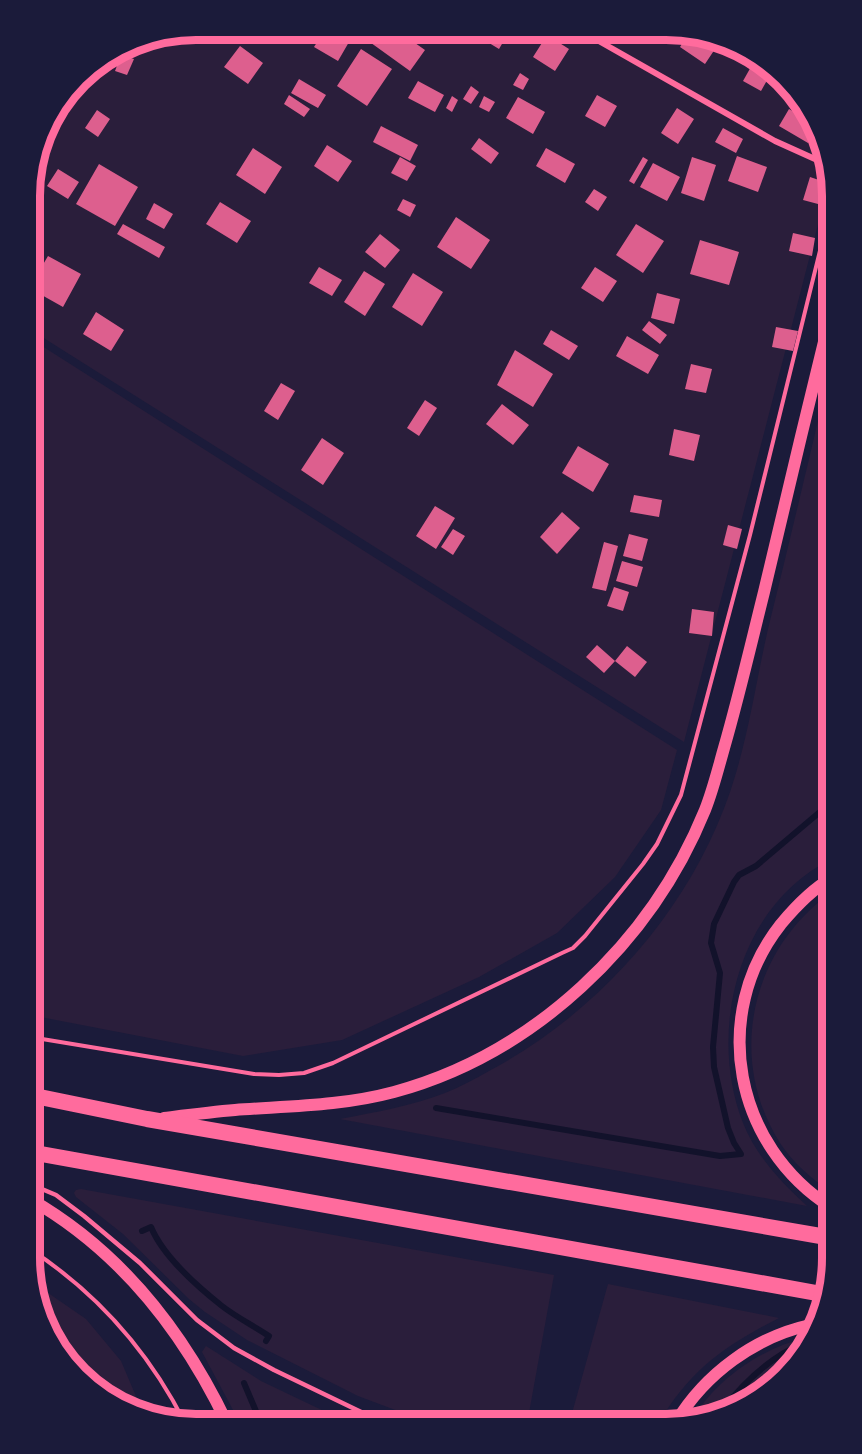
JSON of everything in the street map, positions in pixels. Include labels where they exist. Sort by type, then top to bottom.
[{"type":"highway","points":[[41,1097],[147,1119],[821,1236]]},
{"type":"highway","points":[[41,1154],[817,1293]]},
{"type":"main road","points":[[147,1119],[345,1103],[395,1092],[431,1080],[469,1065],[532,1028],[580,989],[625,941],[678,865],[709,800],[736,705],[822,351]]},
{"type":"main road","points":[[821,885],[797,906],[765,946],[752,974],[744,1003],[739,1044],[746,1093],[758,1124],[768,1142],[800,1183],[821,1199]]},
{"type":"main road","points":[[41,1206],[63,1220],[106,1255],[141,1289],[186,1347],[222,1414]]},
{"type":"main road","points":[[683,1412],[692,1398],[731,1362],[771,1338],[805,1327]]},
{"type":"street","points":[[597,40],[775,141],[816,160]]},
{"type":"lane","points":[[41,1189],[56,1195],[84,1216],[140,1263],[197,1320],[234,1348],[365,1414]]},
{"type":"path","points":[[41,1039],[254,1074],[304,1073],[369,1047],[573,948],[585,936],[613,905],[657,844],[681,795],[750,535],[822,243]]},
{"type":"path","points":[[41,1258],[99,1304],[134,1341],[161,1380],[179,1412]]},
{"type":"shaded area","points":[[665,40],[706,46],[725,52],[743,61],[776,86],[801,119],[810,137],[818,166],[822,209],[684,742],[41,336],[41,197],[44,166],[52,137],[61,119],[79,94],[94,79],[119,61],[137,52],[186,41]]},
{"type":"shaded area","points":[[41,345],[677,750],[661,810],[615,877],[557,933],[479,977],[342,1040],[243,1056],[41,1017]]},
{"type":"shaded area","points":[[822,404],[821,866],[800,879],[773,906],[753,938],[739,973],[731,1011],[728,1049],[733,1087],[748,1135],[770,1168],[807,1206],[340,1119],[432,1098],[462,1086],[531,1046],[571,1016],[608,983],[642,946],[672,906],[698,864],[720,819],[736,773]]},
{"type":"shaded area","points":[[821,901],[821,1185],[803,1170],[780,1143],[763,1110],[754,1076],[751,1041],[755,1007],[766,974],[782,943],[804,916]]},
{"type":"shaded area","points":[[81,1189],[554,1275],[529,1414],[404,1414],[358,1396],[247,1340],[205,1312],[123,1234],[76,1197],[74,1193]]},
{"type":"shaded area","points":[[608,1284],[779,1318],[741,1339],[710,1361],[683,1389],[664,1414],[572,1414]]},
{"type":"shaded area","points":[[45,1291],[86,1319],[121,1361],[139,1403],[119,1393],[86,1368],[61,1335],[52,1317]]},
{"type":"shaded area","points":[[797,1341],[776,1368],[760,1381],[725,1402],[699,1409],[714,1391],[741,1368],[772,1349]]},
{"type":"shaded area","points":[[206,1346],[261,1381],[330,1414],[235,1414],[202,1352]]},
{"type":"building","points":[[485,40],[504,40],[499,49]]},
{"type":"building","points":[[544,40],[555,40],[569,49],[555,71],[533,57]]},
{"type":"building","points":[[318,41],[349,42],[338,61],[314,47]]},
{"type":"building","points":[[368,41],[412,41],[425,50],[410,71]]},
{"type":"building","points":[[683,42],[715,49],[705,64],[680,47]]},
{"type":"building","points":[[240,46],[263,63],[248,84],[224,67]]},
{"type":"building","points":[[361,49],[392,69],[367,106],[337,86]]},
{"type":"building","points":[[127,57],[134,59],[127,75],[115,71],[119,61]]},
{"type":"building","points":[[751,67],[768,79],[761,91],[743,81]]},
{"type":"building","points":[[520,73],[529,79],[523,90],[513,85]]},
{"type":"building","points":[[299,79],[326,95],[318,108],[291,93]]},
{"type":"building","points":[[418,81],[444,95],[435,112],[408,98]]},
{"type":"building","points":[[471,86],[479,92],[471,104],[463,99]]},
{"type":"building","points":[[289,95],[310,109],[304,117],[284,104]]},
{"type":"building","points":[[597,95],[617,106],[605,127],[585,116]]},
{"type":"building","points":[[452,96],[458,100],[452,112],[446,108]]},
{"type":"building","points":[[484,96],[495,102],[489,112],[479,107]]},
{"type":"building","points":[[518,97],[545,112],[533,134],[506,118]]},
{"type":"building","points":[[677,108],[694,119],[678,144],[661,133]]},
{"type":"building","points":[[789,109],[797,114],[811,139],[808,143],[779,126]]},
{"type":"building","points":[[97,110],[110,119],[98,137],[85,128]]},
{"type":"building","points":[[381,126],[418,145],[410,161],[373,142]]},
{"type":"building","points":[[723,128],[743,139],[736,153],[715,142]]},
{"type":"building","points":[[479,138],[499,153],[491,164],[471,149]]},
{"type":"building","points":[[327,145],[352,161],[338,182],[314,166]]},
{"type":"building","points":[[253,148],[282,167],[265,194],[236,175]]},
{"type":"building","points":[[546,148],[575,164],[565,183],[536,166]]},
{"type":"building","points":[[737,156],[767,167],[758,192],[728,181]]},
{"type":"building","points":[[400,157],[416,166],[407,181],[391,173]]},
{"type":"building","points":[[643,157],[648,160],[634,184],[629,181]]},
{"type":"building","points":[[692,157],[716,165],[704,201],[681,193]]},
{"type":"building","points":[[653,163],[680,177],[667,201],[640,187]]},
{"type":"building","points":[[99,164],[138,187],[115,226],[76,204]]},
{"type":"building","points":[[58,169],[79,182],[68,199],[47,186]]},
{"type":"building","points":[[810,177],[820,180],[822,193],[818,204],[803,200]]},
{"type":"building","points":[[594,189],[607,197],[598,211],[585,202]]},
{"type":"building","points":[[403,199],[416,205],[410,217],[397,210]]},
{"type":"building","points":[[220,202],[251,221],[237,243],[206,224]]},
{"type":"building","points":[[154,203],[173,214],[164,229],[146,219]]},
{"type":"building","points":[[456,217],[490,240],[471,269],[437,247]]},
{"type":"building","points":[[123,224],[165,247],[159,258],[117,234]]},
{"type":"building","points":[[636,224],[664,241],[643,273],[616,255]]},
{"type":"building","points":[[793,233],[815,238],[812,256],[789,251]]},
{"type":"building","points":[[380,234],[400,250],[385,268],[365,252]]},
{"type":"building","points":[[700,240],[739,252],[729,285],[690,274]]},
{"type":"building","points":[[48,256],[81,274],[63,307],[41,295],[41,268]]},
{"type":"building","points":[[319,267],[342,280],[332,296],[309,283]]},
{"type":"building","points":[[595,267],[617,281],[603,302],[581,288]]},
{"type":"building","points":[[364,271],[385,284],[365,316],[344,302]]},
{"type":"building","points":[[413,273],[443,292],[422,326],[392,307]]},
{"type":"building","points":[[657,293],[680,299],[674,324],[651,318]]},
{"type":"building","points":[[96,312],[124,330],[111,351],[83,334]]},
{"type":"building","points":[[649,321],[667,335],[660,344],[642,330]]},
{"type":"building","points":[[776,327],[798,331],[793,351],[772,347]]},
{"type":"building","points":[[551,330],[578,346],[569,360],[543,344]]},
{"type":"building","points":[[627,336],[659,355],[648,374],[616,356]]},
{"type":"building","points":[[515,350],[553,374],[533,407],[497,385]]},
{"type":"building","points":[[691,364],[712,369],[706,393],[685,389]]},
{"type":"building","points":[[281,383],[295,391],[278,420],[264,411]]},
{"type":"building","points":[[425,400],[437,408],[419,436],[407,428]]},
{"type":"building","points":[[502,404],[529,425],[513,445],[486,424]]},
{"type":"building","points":[[674,429],[700,435],[694,461],[669,455]]},
{"type":"building","points":[[322,438],[344,453],[323,485],[301,470]]},
{"type":"building","points":[[578,446],[609,464],[593,492],[562,473]]},
{"type":"building","points":[[634,495],[662,500],[659,517],[630,512]]},
{"type":"building","points":[[435,506],[455,518],[436,549],[416,536]]},
{"type":"building","points":[[562,512],[580,528],[557,554],[540,537]]},
{"type":"building","points":[[728,525],[742,529],[737,549],[723,545]]},
{"type":"building","points":[[453,529],[465,536],[453,555],[441,547]]},
{"type":"building","points":[[629,534],[648,539],[642,561],[623,556]]},
{"type":"building","points":[[604,542],[618,546],[606,591],[592,588]]},
{"type":"building","points":[[622,561],[643,567],[637,587],[616,581]]},
{"type":"building","points":[[614,587],[629,592],[623,611],[607,606]]},
{"type":"building","points":[[692,609],[714,612],[712,636],[689,633]]},
{"type":"building","points":[[597,645],[615,661],[604,673],[586,657]]},
{"type":"building","points":[[627,646],[647,662],[635,677],[615,661]]},
{"type":"waterway","points":[[436,1108],[720,1156],[741,1154],[728,1128],[714,1067],[713,1047],[720,973],[711,943],[714,924],[739,875],[756,866],[821,811]]},
{"type":"waterway","points":[[142,1231],[151,1227],[172,1260],[202,1290],[233,1314],[269,1336],[266,1341]]},
{"type":"waterway","points":[[732,1399],[757,1372],[791,1349]]},
{"type":"waterway","points":[[244,1383],[257,1414]]}]
